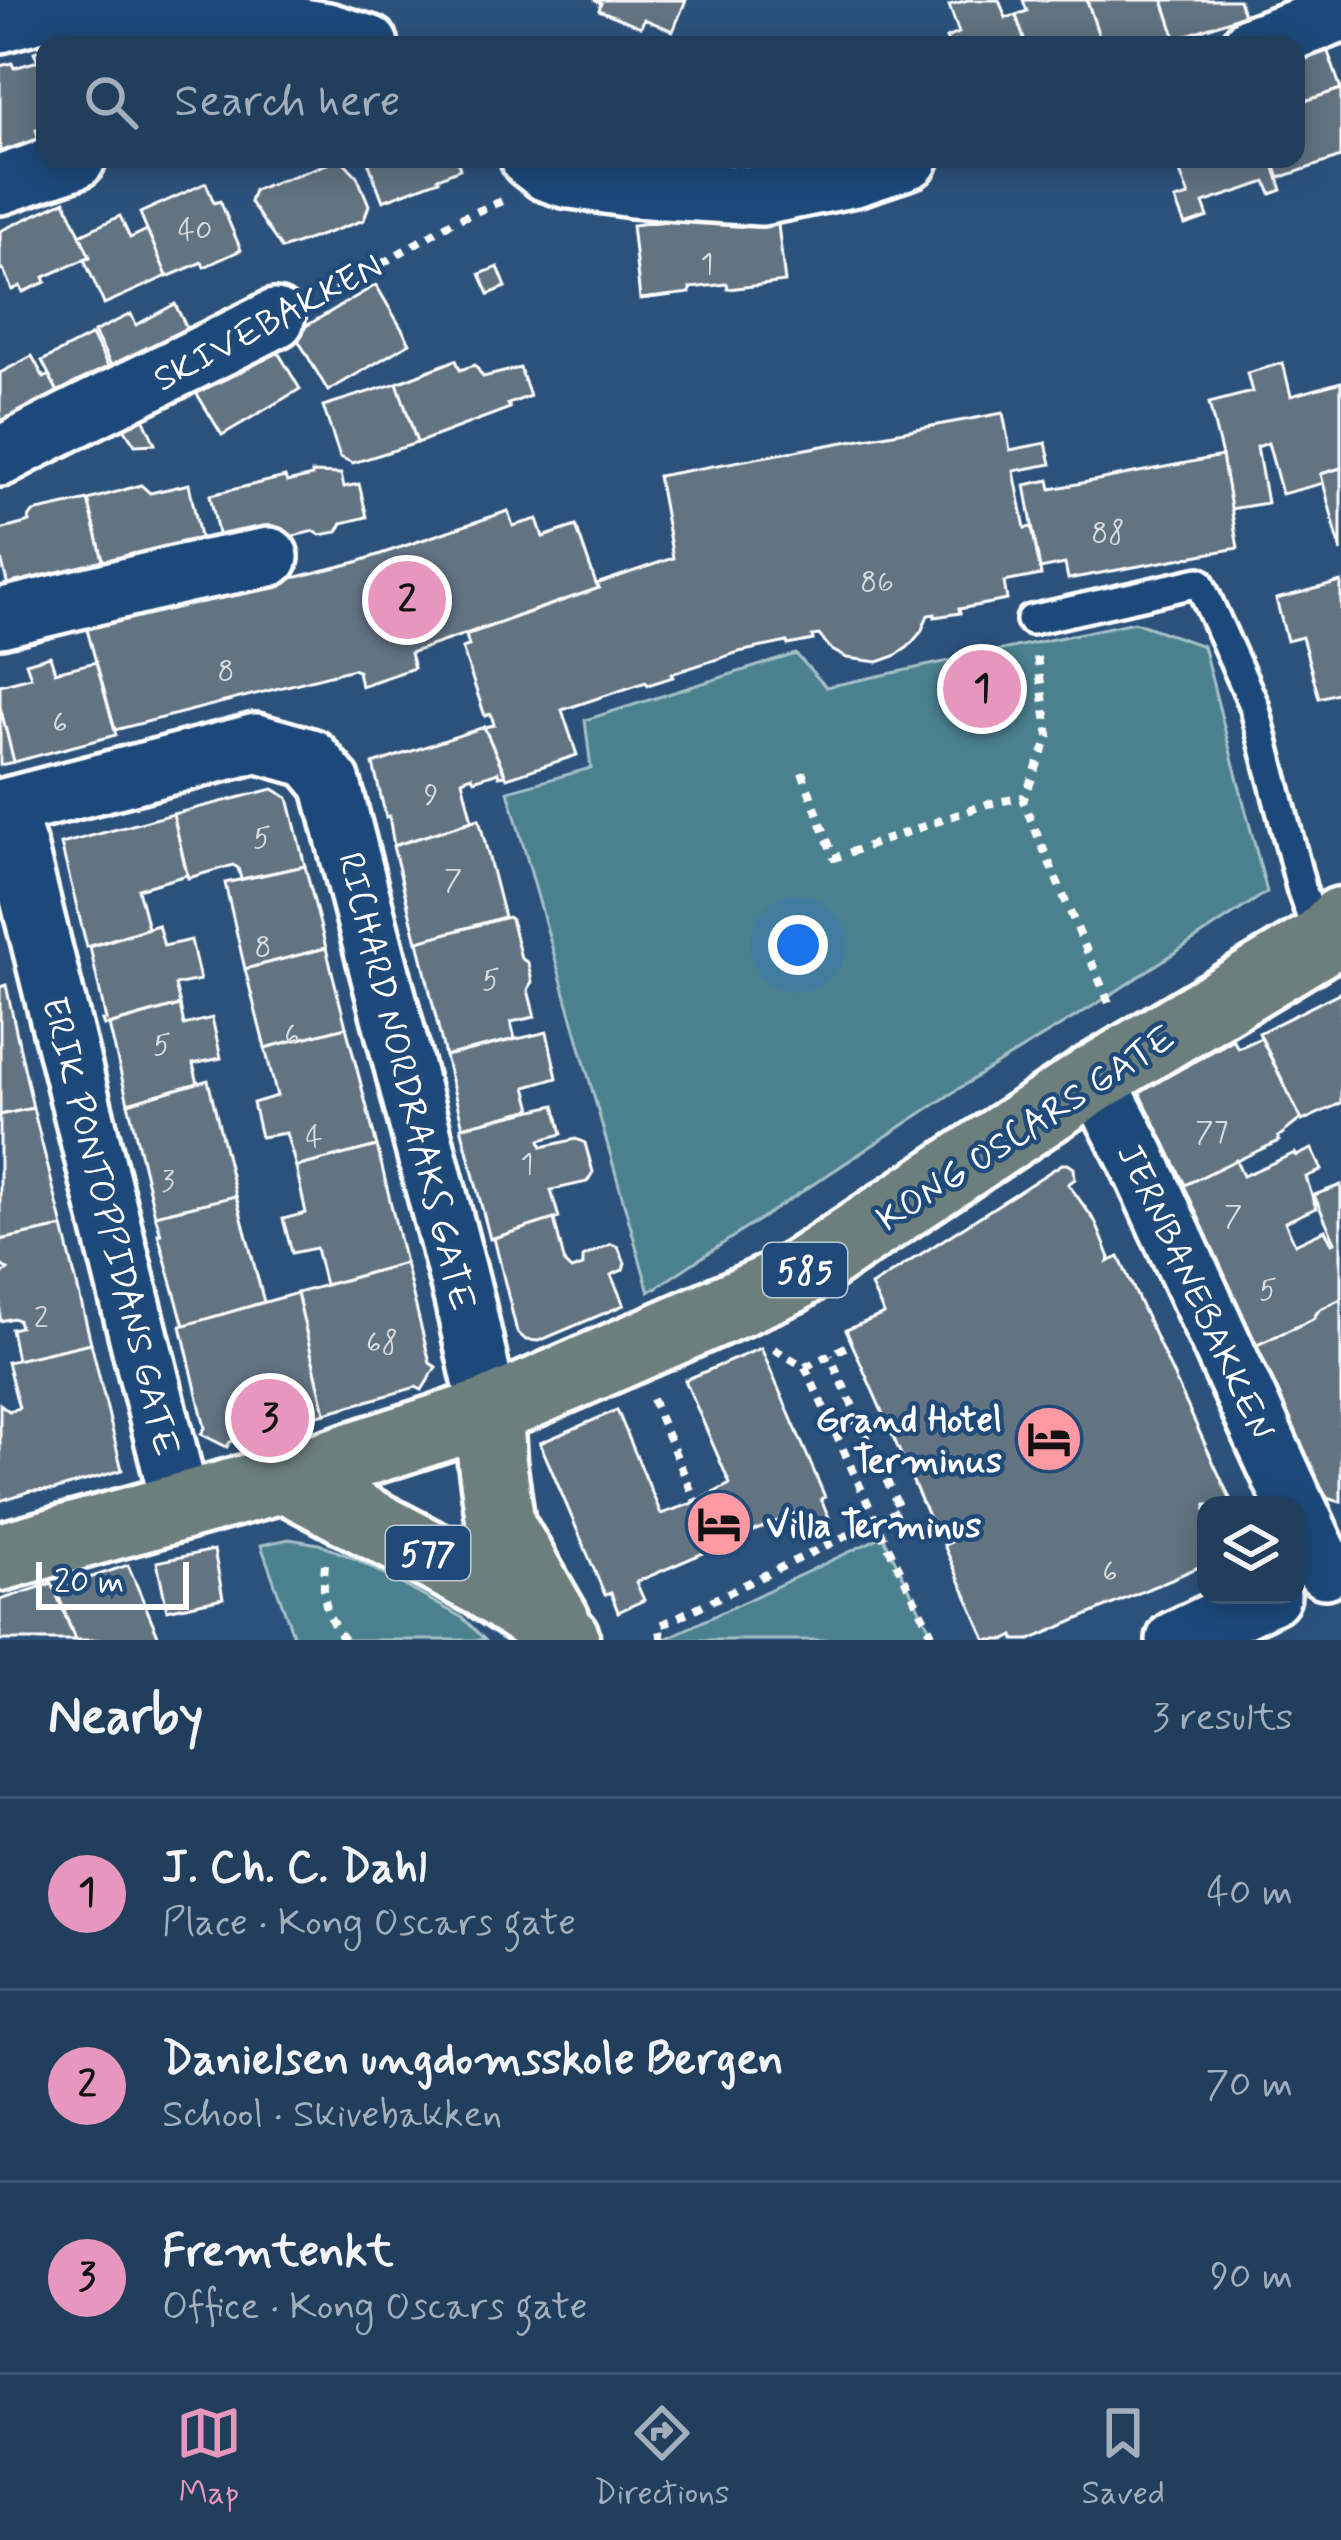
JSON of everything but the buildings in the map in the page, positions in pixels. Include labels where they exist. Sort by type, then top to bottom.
[{"type":"main road","name":"KONG OSCARS GATE","points":[[0,1557],[285,1478],[489,1412],[790,1280],[1095,1078],[1334,933]]},
{"type":"main road","name":"577","points":[[489,1412],[501,1526],[566,1639]]},
{"type":"main road","name":"577","points":[[285,1478],[485,1584],[566,1639]]},
{"type":"street","points":[[0,23],[58,7],[97,5],[278,24],[340,36]]},
{"type":"street","points":[[1277,36],[1341,13]]},
{"type":"street","points":[[0,185],[50,168]]},
{"type":"street","points":[[522,178],[547,172],[633,188],[761,196],[882,168]]},
{"type":"street","name":"SKIVEBAKKEN","points":[[0,457],[275,320]]},
{"type":"street","points":[[0,619],[269,557]]},
{"type":"street","name":"RICHARD NORDRAAKS GATE","points":[[2,808],[256,742],[310,758],[331,783],[489,1412]]},
{"type":"street","name":"ERIK PONTOPPIDANS GATE","points":[[2,808],[18,850],[181,1506]]},
{"type":"street","name":"JERNBANEBAKKEN","points":[[1095,1078],[1136,1156],[1291,1496]]},
{"type":"street","name":"JERNBANEBAKKEN","points":[[1305,1529],[1321,1571]]},
{"type":"street","points":[[1176,1640],[1251,1604]]},
{"type":"lane","name":"KONG OSCARS GATE","points":[[1031,620],[1199,582],[1255,705],[1302,891],[1334,933]]},
{"type":"path","name":"SKIVEBAKKEN","points":[[275,320],[300,313],[522,178]]},
{"type":"path","points":[[1031,620],[1049,736],[1024,801],[1111,1007]]},
{"type":"path","points":[[802,772],[834,858],[987,804],[1026,796]]},
{"type":"path","points":[[805,1367],[852,1344]]},
{"type":"path","points":[[768,1346],[805,1367],[932,1634],[944,1640]]},
{"type":"path","points":[[662,1640],[658,1626],[900,1510],[830,1356]]},
{"type":"path","points":[[652,1397],[696,1502]]},
{"type":"path","points":[[833,1428],[859,1418]]},
{"type":"path","points":[[334,1550],[325,1562],[322,1593],[330,1622],[344,1640]]},
{"type":"path","points":[[919,1640],[932,1634]]},
{"type":"green space","points":[[1134,622],[1203,646],[1267,892],[649,1292],[508,791],[591,768],[585,720],[796,654],[826,687]]},
{"type":"green space","points":[[883,1536],[932,1634],[944,1640],[663,1640]]},
{"type":"green space","points":[[289,1539],[319,1544],[356,1559],[463,1618],[485,1640],[295,1640],[261,1545]]},
{"type":"place","name":"Danielsen ungdomsskole Bergen","points":[[407,600]]},
{"type":"place","name":"J. Ch. C. Dahl","points":[[982,689]]},
{"type":"place","name":"Fremtenkt","points":[[270,1418]]},
{"type":"place","name":"Grand Hotel Terminus","points":[[1049,1439]]},
{"type":"place","name":"Villa Terminus","points":[[719,1524]]}]
